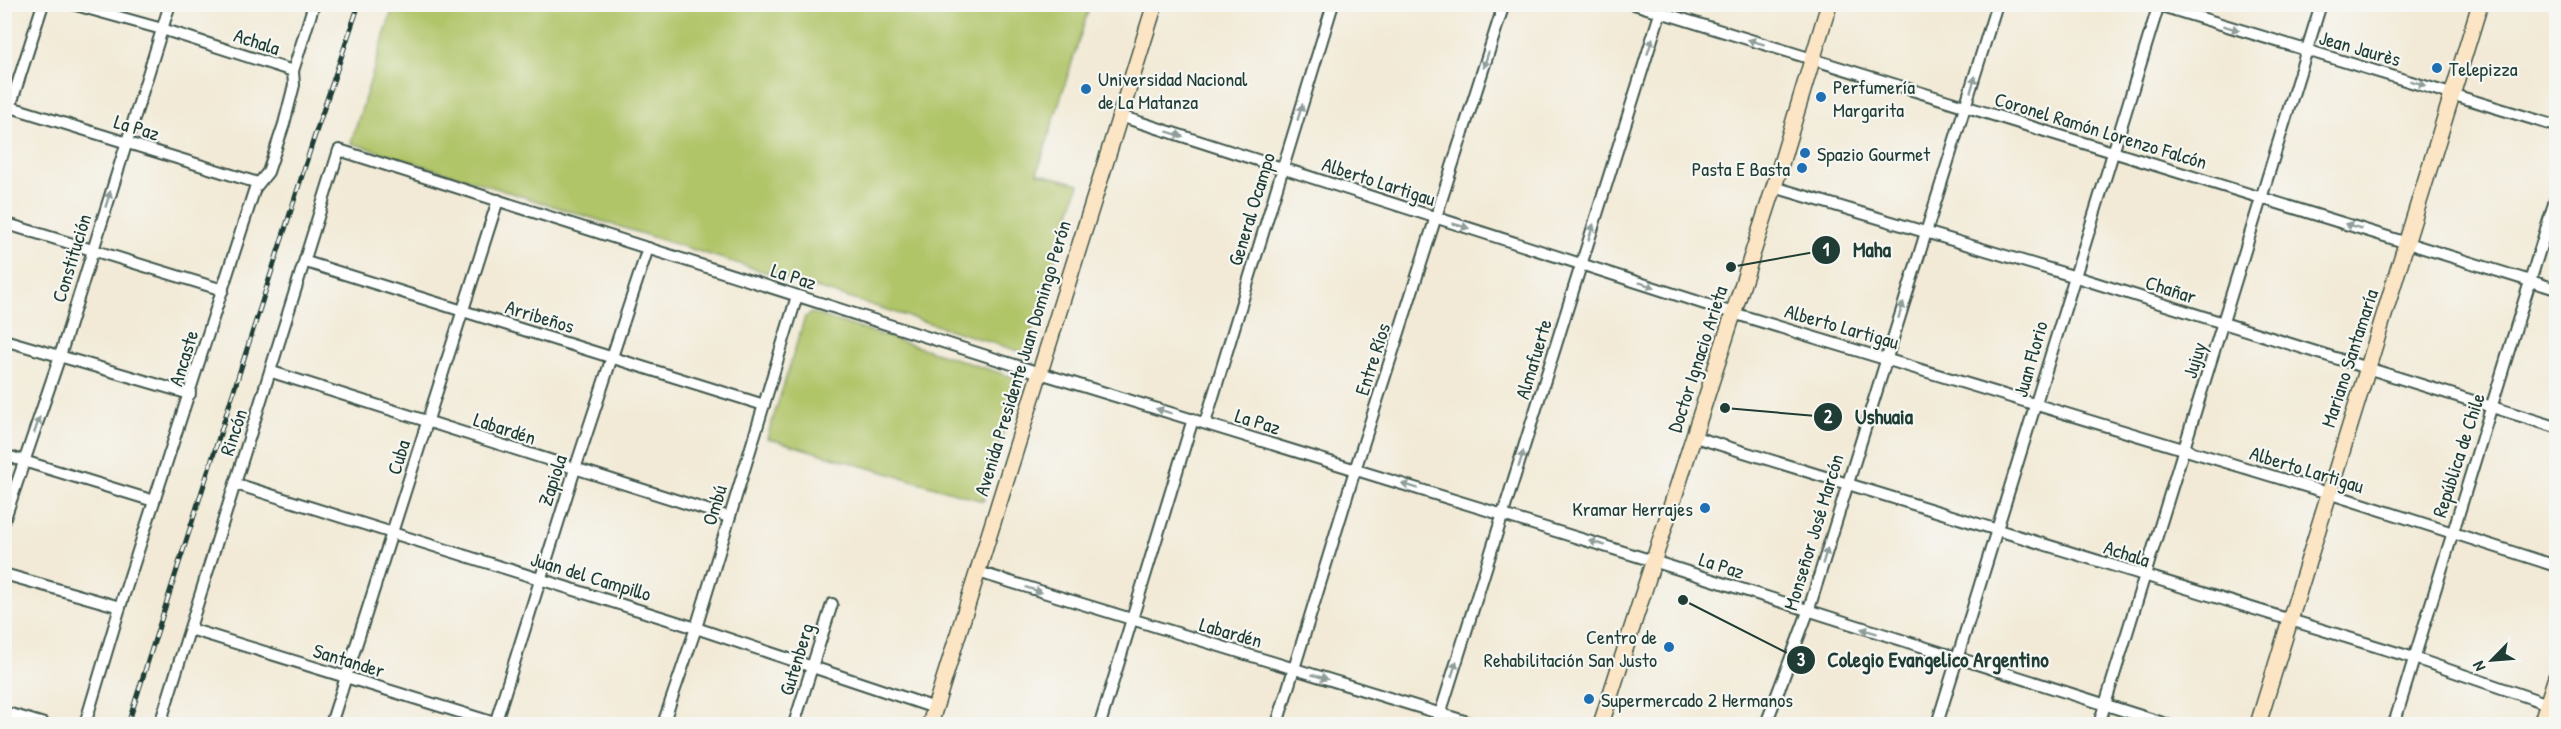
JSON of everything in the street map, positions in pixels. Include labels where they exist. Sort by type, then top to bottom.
[{"type":"street","points":[[7,106],[43,4]]},
{"type":"street","name":"Achala","points":[[72,4],[162,29],[293,71]]},
{"type":"street","name":"Constitución","points":[[4,521],[60,356],[170,4]]},
{"type":"street","name":"Ancaste","points":[[85,724],[120,607],[258,183],[268,172],[284,124],[294,85],[293,71],[314,4]]},
{"type":"street","name":"Avenida Presidente Juan Domingo Perón","points":[[931,724],[1155,4]]},
{"type":"street","name":"General Ocampo","points":[[1204,423],[1333,4]]},
{"type":"street","name":"Entre Ríos","points":[[1277,724],[1355,470],[1504,4]]},
{"type":"street","name":"Coronel Ramón Lorenzo Falcón","points":[[1634,4],[1662,9],[1812,60],[2556,289]]},
{"type":"street","name":"Doctor Ignacio Arieta","points":[[1601,724],[1695,437],[1829,4]]},
{"type":"street","name":"Monseñor José Marcón","points":[[1766,724],[1808,612],[1997,4]]},
{"type":"street","name":"Jujuy","points":[[2099,724],[2321,4]]},
{"type":"street","name":"Mariano Santamaría","points":[[2258,724],[2328,493],[2408,244],[2480,4]]},
{"type":"street","name":"Jean Jaurès","points":[[2157,5],[2556,126]]},
{"type":"street","name":"Juan Florio","points":[[1936,724],[1959,658],[2157,5]]},
{"type":"street","name":"Almafuerte","points":[[1439,719],[1662,9]]},
{"type":"street","name":"La Paz","points":[[7,106],[258,183]]},
{"type":"street","name":"Alberto Lartigau","points":[[1120,116],[1733,313],[1886,357],[2556,566]]},
{"type":"street","name":"La Paz","points":[[339,150],[1040,373],[1504,514],[2166,724]]},
{"type":"street","name":"Rincón","points":[[160,724],[272,372],[339,150]]},
{"type":"street","name":"Chañar","points":[[1774,187],[2073,276],[2223,325],[2556,427]]},
{"type":"street","name":"República de Chile","points":[[2394,724],[2556,196]]},
{"type":"street","name":"Cuba","points":[[331,724],[498,200]]},
{"type":"street","points":[[4,223],[223,290]]},
{"type":"street","name":"Zapiola","points":[[496,724],[539,579],[648,248]]},
{"type":"street","name":"Arribeños","points":[[306,262],[764,405]]},
{"type":"street","name":"Ombú","points":[[663,724],[696,628],[797,296]]},
{"type":"street","points":[[4,339],[190,394]]},
{"type":"street","name":"Labardén","points":[[272,372],[729,517]]},
{"type":"street","points":[[1100,724],[1193,420]]},
{"type":"street","name":"Achala","points":[[1695,437],[2414,658],[2548,704]]},
{"type":"street","points":[[4,455],[154,501]]},
{"type":"street","name":"Juan del Campillo","points":[[236,484],[696,628],[935,708]]},
{"type":"street","name":"Labardén","points":[[978,572],[1295,669],[1439,719],[1474,724]]},
{"type":"street","points":[[4,574],[120,607]]},
{"type":"street","name":"Gutenberg","points":[[794,724],[832,604]]},
{"type":"street","name":"Santander","points":[[190,629],[496,724]]},
{"type":"street","points":[[2541,724],[2556,677]]},
{"type":"street","points":[[4,712],[44,724]]},
{"type":"green space","points":[[394,4],[1090,5],[1037,173],[1079,184],[1025,353],[351,143]]},
{"type":"green space","points":[[812,313],[1019,379],[983,501],[767,438],[805,317]]},
{"type":"railway","points":[[128,724],[313,141],[359,4]]},
{"type":"place","name":"Telepizza","points":[[2437,68]]},
{"type":"place","name":"Universidad Nacional de La Matanza","points":[[1086,89]]},
{"type":"place","name":"Perfumería Margarita","points":[[1821,97]]},
{"type":"place","name":"Spazio Gourmet","points":[[1805,153]]},
{"type":"place","name":"Pasta E Basta","points":[[1802,168]]},
{"type":"place","name":"Maha","points":[[1731,267]]},
{"type":"place","name":"Ushuaia","points":[[1725,408]]},
{"type":"place","name":"Kramar Herrajes","points":[[1705,508]]},
{"type":"place","name":"Colegio Evangelico Argentino","points":[[1683,600]]},
{"type":"place","name":"Centro de Rehabilitación San Justo","points":[[1669,647]]},
{"type":"place","name":"Supermercado 2 Hermanos","points":[[1589,699]]}]
